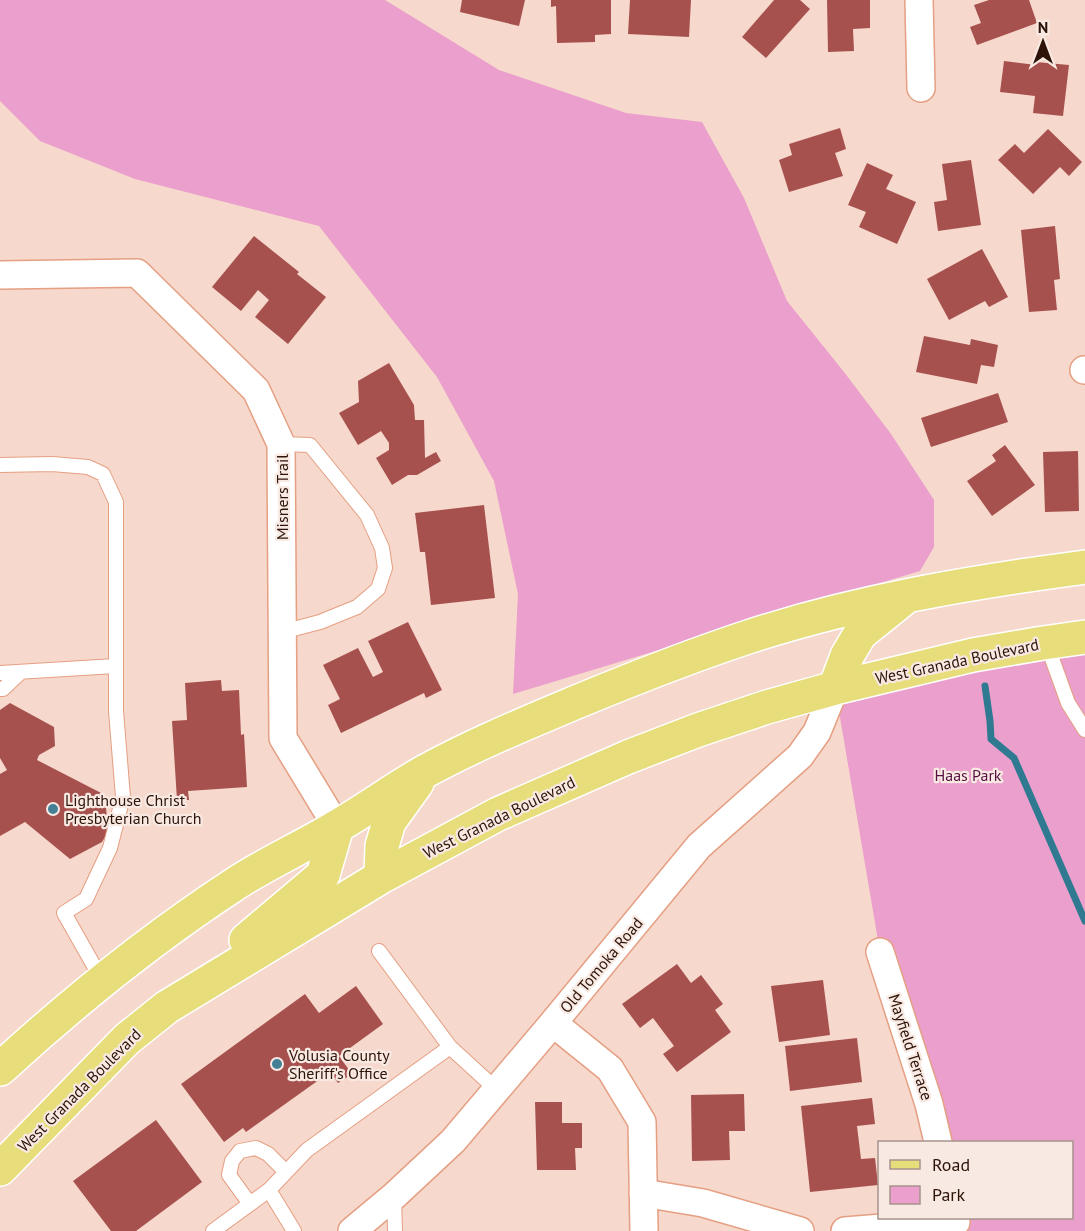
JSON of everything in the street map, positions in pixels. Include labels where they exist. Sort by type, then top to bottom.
[{"type":"main road","points":[[0,1069],[48,1025],[103,980],[237,883],[336,827],[425,772],[535,719],[676,662],[753,636],[828,615],[981,581],[1085,567]]},
{"type":"main road","points":[[835,688],[847,656],[860,634],[910,595]]},
{"type":"main road","name":"West Granada Boulevard","points":[[0,1169],[127,1039],[167,1007],[381,877],[498,814],[628,757],[767,707],[962,657],[1085,637]]},
{"type":"main road","points":[[381,877],[382,846],[389,822],[425,772]]},
{"type":"main road","points":[[167,1007],[323,875],[336,827]]},
{"type":"street","points":[[919,0],[921,88]]},
{"type":"street","name":"Misners Trail","points":[[0,275],[137,273],[256,390],[281,444],[284,738],[336,827]]},
{"type":"street","name":"Old Tomoka Road","points":[[352,1231],[394,1196],[453,1141],[699,846],[800,756],[817,732],[835,688]]},
{"type":"street","name":"Mayfield Terrace","points":[[880,952],[929,1104],[938,1141]]},
{"type":"street","points":[[553,1023],[610,1070],[642,1122],[644,1231]]},
{"type":"street","points":[[643,1193],[703,1203],[800,1231]]},
{"type":"street","points":[[846,1231],[956,1224]]},
{"type":"lane","points":[[281,444],[310,445],[367,514],[382,548],[385,568],[378,589],[357,607],[320,622],[282,632]]},
{"type":"lane","points":[[0,465],[52,464],[88,467],[103,474],[116,502],[116,711],[123,797],[110,848],[86,899],[64,913],[103,980]]},
{"type":"lane","points":[[1046,642],[1068,703],[1085,730]]},
{"type":"lane","points":[[0,673],[115,666]]},
{"type":"lane","points":[[0,689],[3,689],[21,672]]},
{"type":"lane","points":[[379,951],[450,1047],[497,1090]]},
{"type":"lane","points":[[213,1231],[269,1190],[307,1150],[450,1047]]},
{"type":"lane","points":[[250,1204],[230,1175],[232,1161],[240,1151],[256,1148],[268,1154],[286,1172]]},
{"type":"lane","points":[[269,1190],[294,1231]]},
{"type":"lane","points":[[394,1196],[395,1231]]},
{"type":"green space","points":[[0,0],[385,0],[499,70],[626,113],[702,122],[744,198],[787,301],[891,434],[934,500],[934,547],[920,571],[513,694],[518,594],[494,481],[437,377],[319,226],[135,179],[40,141],[0,101]]},
{"type":"green space","name":"Haas Park","points":[[1085,637],[1085,1231],[958,1231],[955,1219],[1073,1219],[1073,1141],[938,1141],[880,952],[835,688]]},
{"type":"building","points":[[462,0],[525,0],[519,26],[460,12]]},
{"type":"building","points":[[551,0],[611,0],[611,34],[595,35],[595,42],[557,43],[556,6],[551,7]]},
{"type":"building","points":[[630,0],[691,0],[689,37],[628,34]]},
{"type":"building","points":[[774,0],[800,0],[810,9],[766,58],[742,37]]},
{"type":"building","points":[[827,0],[870,0],[870,28],[853,29],[854,51],[828,52]]},
{"type":"building","points":[[989,0],[1029,0],[1037,23],[977,45],[970,27],[981,23],[974,5]]},
{"type":"building","points":[[1004,61],[1036,65],[1036,62],[1069,65],[1063,116],[1033,113],[1035,96],[1000,92]]},
{"type":"building","points":[[840,128],[846,149],[835,153],[843,176],[789,192],[779,160],[792,155],[789,144]]},
{"type":"building","points":[[1048,129],[1082,162],[1069,176],[1060,167],[1033,194],[998,160],[1015,144],[1024,153]]},
{"type":"building","points":[[971,160],[981,225],[938,231],[934,202],[947,200],[942,164]]},
{"type":"building","points":[[867,163],[893,175],[886,189],[916,202],[897,244],[859,227],[866,212],[848,205]]},
{"type":"building","points":[[1055,226],[1060,279],[1054,280],[1057,310],[1029,312],[1021,230]]},
{"type":"building","points":[[254,236],[326,297],[288,344],[255,317],[269,300],[258,290],[241,311],[212,287]]},
{"type":"building","points":[[982,249],[1008,297],[989,307],[985,301],[949,320],[927,279]]},
{"type":"building","points":[[924,336],[970,345],[971,339],[998,345],[994,367],[981,365],[977,384],[916,372]]},
{"type":"building","points":[[389,363],[414,405],[415,420],[424,420],[425,458],[436,452],[441,461],[417,475],[408,475],[392,485],[376,458],[389,450],[389,443],[381,431],[358,445],[339,413],[359,402],[358,381]]},
{"type":"building","points":[[998,393],[1008,422],[931,447],[921,418]]},
{"type":"building","points":[[1005,445],[1035,485],[992,516],[967,481],[996,461],[992,455]]},
{"type":"building","points":[[1078,451],[1079,511],[1045,512],[1043,452]]},
{"type":"building","points":[[484,505],[495,598],[431,605],[425,552],[420,552],[415,513]]},
{"type":"building","points":[[408,622],[442,690],[426,698],[424,693],[341,733],[328,705],[340,699],[323,665],[358,648],[373,677],[383,672],[368,641]]},
{"type":"building","points":[[221,680],[222,691],[239,690],[247,787],[188,791],[189,800],[177,800],[172,721],[187,720],[185,683]]},
{"type":"building","name":"Lighthouse Christ Presbyterian Church","points":[[10,703],[54,727],[55,746],[39,755],[37,760],[105,795],[108,832],[102,842],[70,859],[25,822],[0,836],[0,774],[7,770],[0,758],[0,710]]},
{"type":"building","points":[[677,964],[691,983],[701,975],[723,1004],[715,1010],[731,1032],[677,1072],[663,1054],[674,1046],[653,1018],[640,1028],[622,1004]]},
{"type":"building","points":[[823,980],[830,1035],[779,1042],[771,986]]},
{"type":"building","name":"Volusia County Sheriff's Office","points":[[356,986],[383,1024],[339,1056],[352,1074],[338,1083],[330,1072],[246,1132],[243,1128],[224,1142],[181,1084],[305,994],[319,1013]]},
{"type":"building","points":[[857,1038],[862,1082],[790,1091],[785,1046]]},
{"type":"building","points":[[744,1094],[745,1131],[729,1131],[730,1160],[692,1161],[691,1095]]},
{"type":"building","points":[[872,1098],[875,1124],[857,1126],[861,1159],[875,1158],[878,1185],[810,1192],[801,1106]]},
{"type":"building","points":[[535,1102],[562,1102],[562,1123],[582,1123],[582,1148],[575,1148],[576,1170],[537,1170]]},
{"type":"building","points":[[156,1120],[202,1182],[136,1231],[111,1231],[73,1181]]},
{"type":"waterway","points":[[985,686],[991,739],[1014,758],[1085,921]]},
{"type":"place","name":"Lighthouse Christ Presbyterian Church","points":[[53,809]]},
{"type":"place","name":"Volusia County Sheriff's Office","points":[[277,1064]]}]
